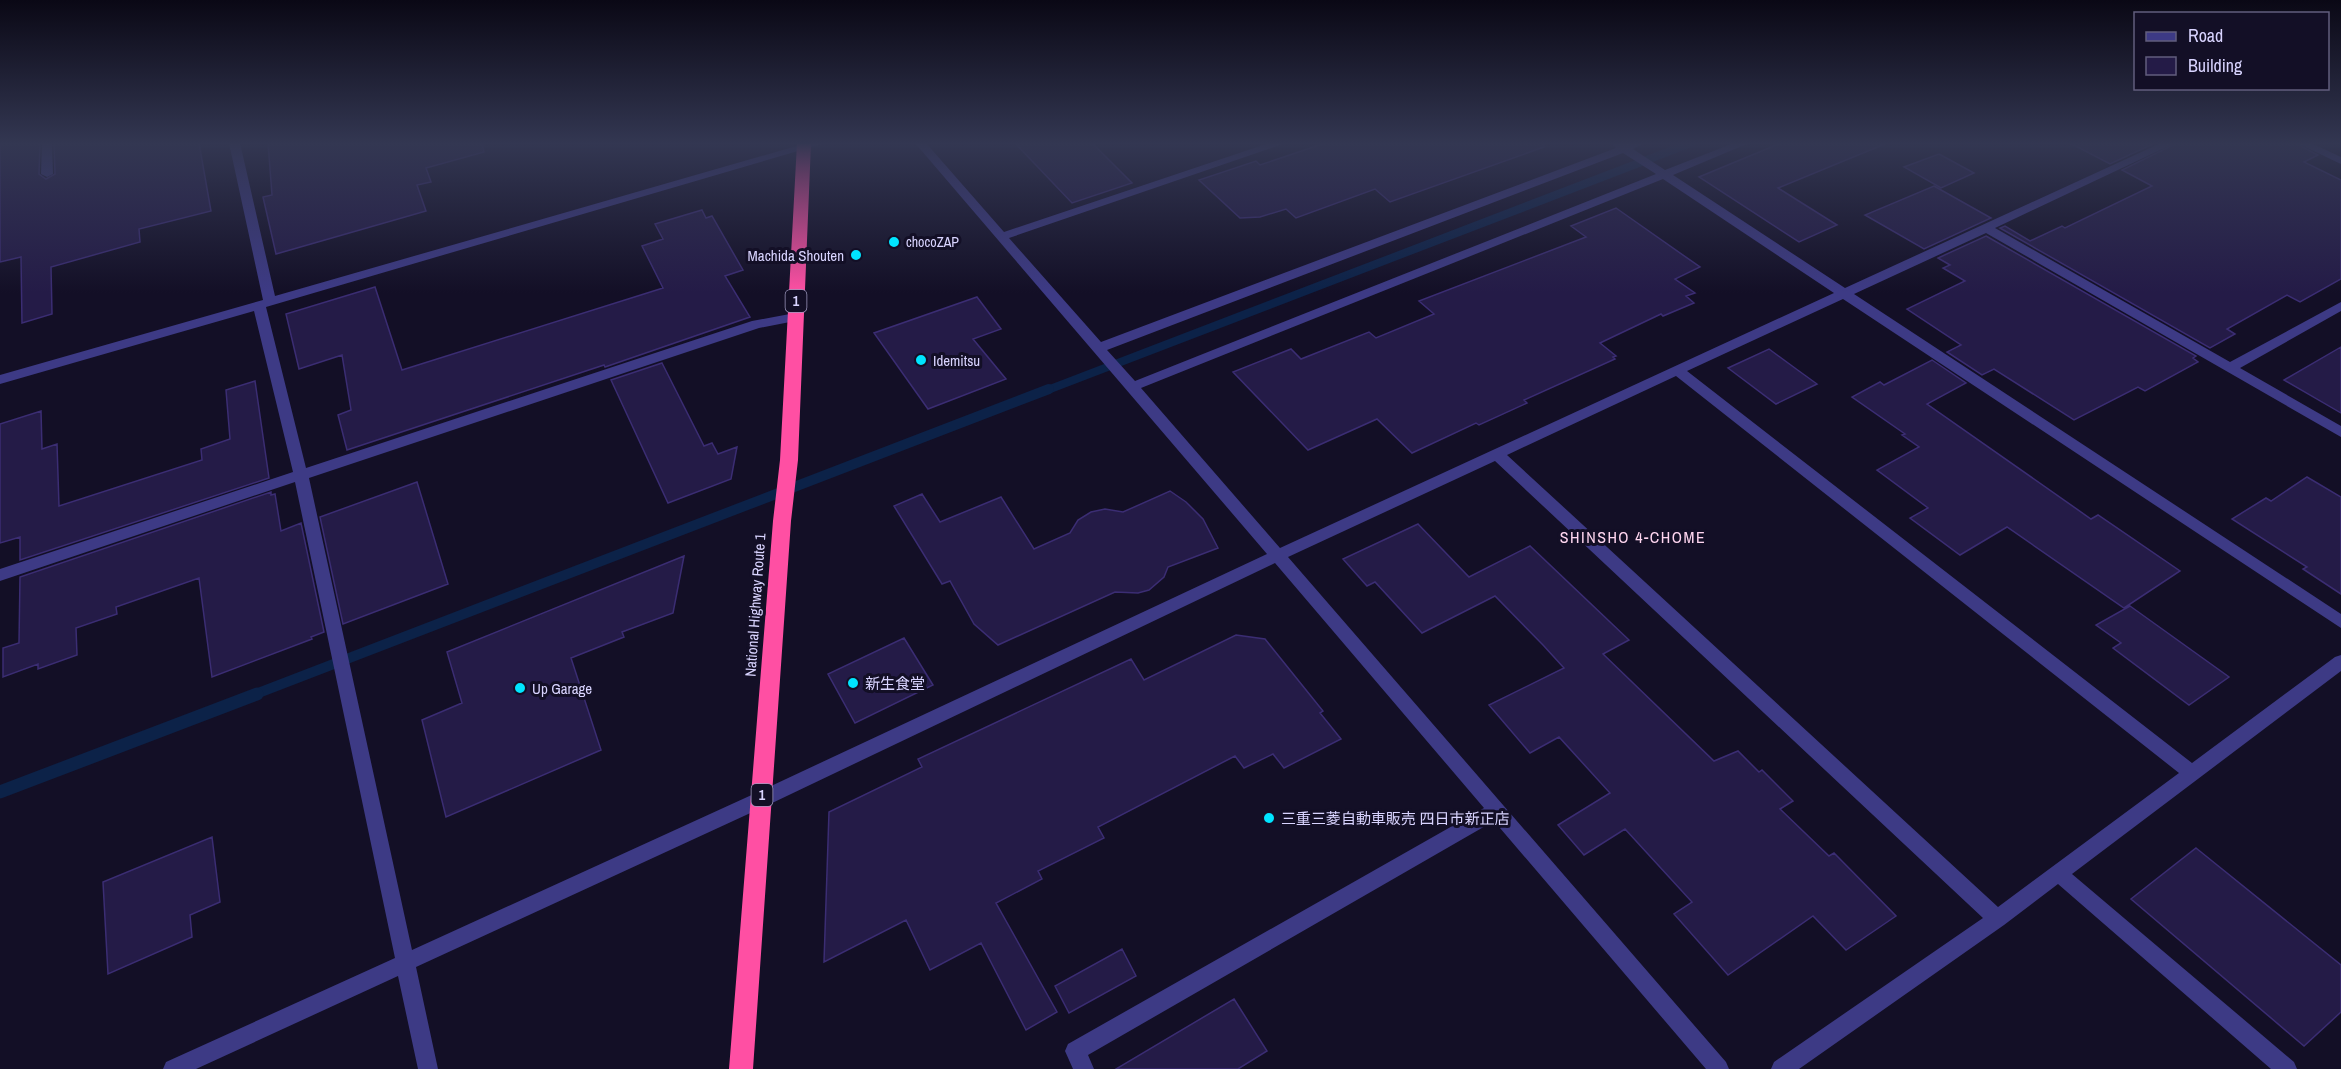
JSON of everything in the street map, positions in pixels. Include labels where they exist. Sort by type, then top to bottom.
[{"type":"highway","name":"National Highway Route 1","points":[[741,1069],[782,521],[789,460],[801,193]]},
{"type":"street","points":[[243,193],[264,303],[428,1069]]},
{"type":"street","points":[[0,380],[640,193]]},
{"type":"street","points":[[964,193],[1719,1069]]},
{"type":"street","points":[[1002,236],[1131,193]]},
{"type":"street","points":[[1101,351],[1508,193]]},
{"type":"street","points":[[1129,382],[1607,193]]},
{"type":"street","points":[[1692,193],[2341,622]]},
{"type":"street","points":[[173,1069],[762,800],[1278,555],[2062,193]]},
{"type":"street","points":[[1986,228],[2341,432]]},
{"type":"street","points":[[2230,369],[2341,306]]},
{"type":"street","points":[[0,575],[757,324],[795,317]]},
{"type":"street","points":[[1677,370],[2193,774]]},
{"type":"street","points":[[1497,454],[1997,919]]},
{"type":"street","points":[[1781,1069],[1997,919],[2341,662]]},
{"type":"street","points":[[1084,1069],[1075,1051],[1497,810]]},
{"type":"street","points":[[2058,873],[2287,1069]]},
{"type":"building","points":[[0,193],[208,193],[211,211],[139,229],[140,242],[51,267],[52,314],[22,323],[21,257],[0,262]]},
{"type":"building","points":[[272,193],[420,193],[426,211],[276,254],[263,197],[272,195]]},
{"type":"building","points":[[1062,193],[1102,193],[1072,203]]},
{"type":"building","points":[[1213,193],[1364,193],[1296,218],[1286,209],[1260,217],[1240,218]]},
{"type":"building","points":[[1379,193],[1416,193],[1390,202]]},
{"type":"building","points":[[1723,193],[1786,193],[1837,225],[1799,242]]},
{"type":"building","points":[[1918,193],[1946,193],[1991,218],[1924,249],[1865,215]]},
{"type":"building","points":[[2138,193],[2341,193],[2341,279],[2300,302],[2287,295],[2227,329],[2235,334],[2210,348],[2000,228],[2005,226],[2030,241],[2062,226],[2065,228]]},
{"type":"building","points":[[1616,208],[1700,267],[1675,279],[1695,293],[1686,296],[1694,303],[1663,316],[1661,314],[1600,343],[1616,356],[1613,357],[1615,359],[1524,400],[1527,403],[1479,425],[1476,423],[1412,453],[1377,419],[1308,450],[1233,372],[1291,349],[1301,359],[1369,332],[1376,338],[1434,314],[1419,301],[1586,237],[1571,226]]},
{"type":"building","points":[[702,210],[706,218],[712,216],[743,270],[725,276],[750,317],[605,367],[604,365],[347,450],[338,415],[351,410],[342,355],[299,369],[286,314],[375,287],[402,370],[663,288],[642,246],[663,239],[655,224]]},
{"type":"building","points":[[1986,236],[2196,356],[2193,358],[2198,362],[2145,391],[2138,387],[2074,420],[1994,369],[1982,375],[1947,352],[1961,345],[1907,309],[1965,281],[1943,268],[1950,265],[1938,258]]},
{"type":"building","points":[[977,297],[1001,329],[973,339],[1006,379],[928,409],[874,333]]},
{"type":"building","points":[[2341,347],[2341,413],[2284,380]]},
{"type":"building","points":[[1769,349],[1817,384],[1776,404],[1728,368]]},
{"type":"building","points":[[1932,360],[1966,383],[1927,404],[2091,519],[2098,515],[2180,571],[2124,608],[2007,527],[1960,555],[1910,518],[1928,508],[1877,470],[1919,447],[1902,435],[1905,434],[1852,397],[1880,382],[1884,385]]},
{"type":"building","points":[[662,363],[704,446],[712,443],[718,454],[737,447],[731,479],[668,503],[611,380]]},
{"type":"building","points":[[255,381],[269,478],[20,560],[20,537],[0,543],[0,424],[41,411],[42,449],[57,444],[59,506],[202,460],[201,449],[230,439],[226,390]]},
{"type":"building","points":[[2307,477],[2341,497],[2341,594],[2303,569],[2307,567],[2232,519],[2266,498],[2271,501]]},
{"type":"building","points":[[417,482],[448,584],[343,624],[320,517]]},
{"type":"building","points":[[1170,491],[1186,502],[1203,519],[1218,548],[1168,567],[1164,577],[1149,590],[1138,593],[1115,592],[998,645],[974,624],[950,581],[942,584],[894,506],[922,494],[940,522],[1001,497],[1034,549],[1070,533],[1078,520],[1091,512],[1105,509],[1123,512]]},
{"type":"building","points":[[271,492],[271,495],[275,494],[281,531],[301,523],[324,632],[311,637],[312,639],[212,677],[199,578],[116,607],[117,614],[76,628],[77,655],[38,669],[38,664],[3,677],[3,648],[19,643],[20,577]]},
{"type":"building","points":[[1418,524],[1469,577],[1530,546],[1629,640],[1603,654],[1714,761],[1738,751],[1759,772],[1762,770],[1793,801],[1780,809],[1829,856],[1834,853],[1896,916],[1846,950],[1813,916],[1728,975],[1674,914],[1692,902],[1625,829],[1584,855],[1558,825],[1610,793],[1559,737],[1530,753],[1489,705],[1564,668],[1543,645],[1495,596],[1422,633],[1375,582],[1367,586],[1343,559]]},
{"type":"building","name":"Up Garage","points":[[684,556],[673,613],[622,632],[624,637],[571,658],[601,750],[446,817],[422,720],[462,703],[447,652]]},
{"type":"building","points":[[2130,606],[2229,677],[2189,705],[2113,648],[2121,643],[2096,625]]},
{"type":"building","points":[[1236,635],[1265,639],[1323,711],[1320,713],[1341,739],[1284,768],[1273,754],[1244,768],[1235,756],[1098,827],[1104,838],[1038,871],[1042,879],[996,903],[1057,1012],[1026,1030],[981,943],[930,970],[906,920],[824,962],[829,812],[922,767],[918,759],[1131,659],[1144,680]]},
{"type":"building","points":[[904,638],[933,685],[855,723],[828,674]]},
{"type":"building","points":[[212,837],[220,902],[190,915],[192,937],[108,974],[103,882]]},
{"type":"building","points":[[2196,848],[2341,965],[2341,1012],[2304,1046],[2131,899]]},
{"type":"building","points":[[1122,949],[1136,976],[1069,1013],[1055,986]]},
{"type":"building","points":[[1234,999],[1267,1051],[1238,1069],[1116,1069]]},
{"type":"waterway","points":[[1045,391],[1561,193]]},
{"type":"waterway","points":[[253,695],[1049,389]]},
{"type":"waterway","points":[[0,792],[257,694]]},
{"type":"place","name":"chocoZAP","points":[[894,242]]},
{"type":"place","name":"Machida Shouten","points":[[856,255]]},
{"type":"place","name":"Idemitsu","points":[[921,360]]},
{"type":"place","name":"新生食堂","points":[[853,683]]},
{"type":"place","name":"Up Garage","points":[[520,688]]},
{"type":"place","name":"三重三菱自動車販売 四日市新正店","points":[[1269,818]]},
{"type":"district","name":"SHINSHO 4-CHOME","points":[[1633,537]]}]
